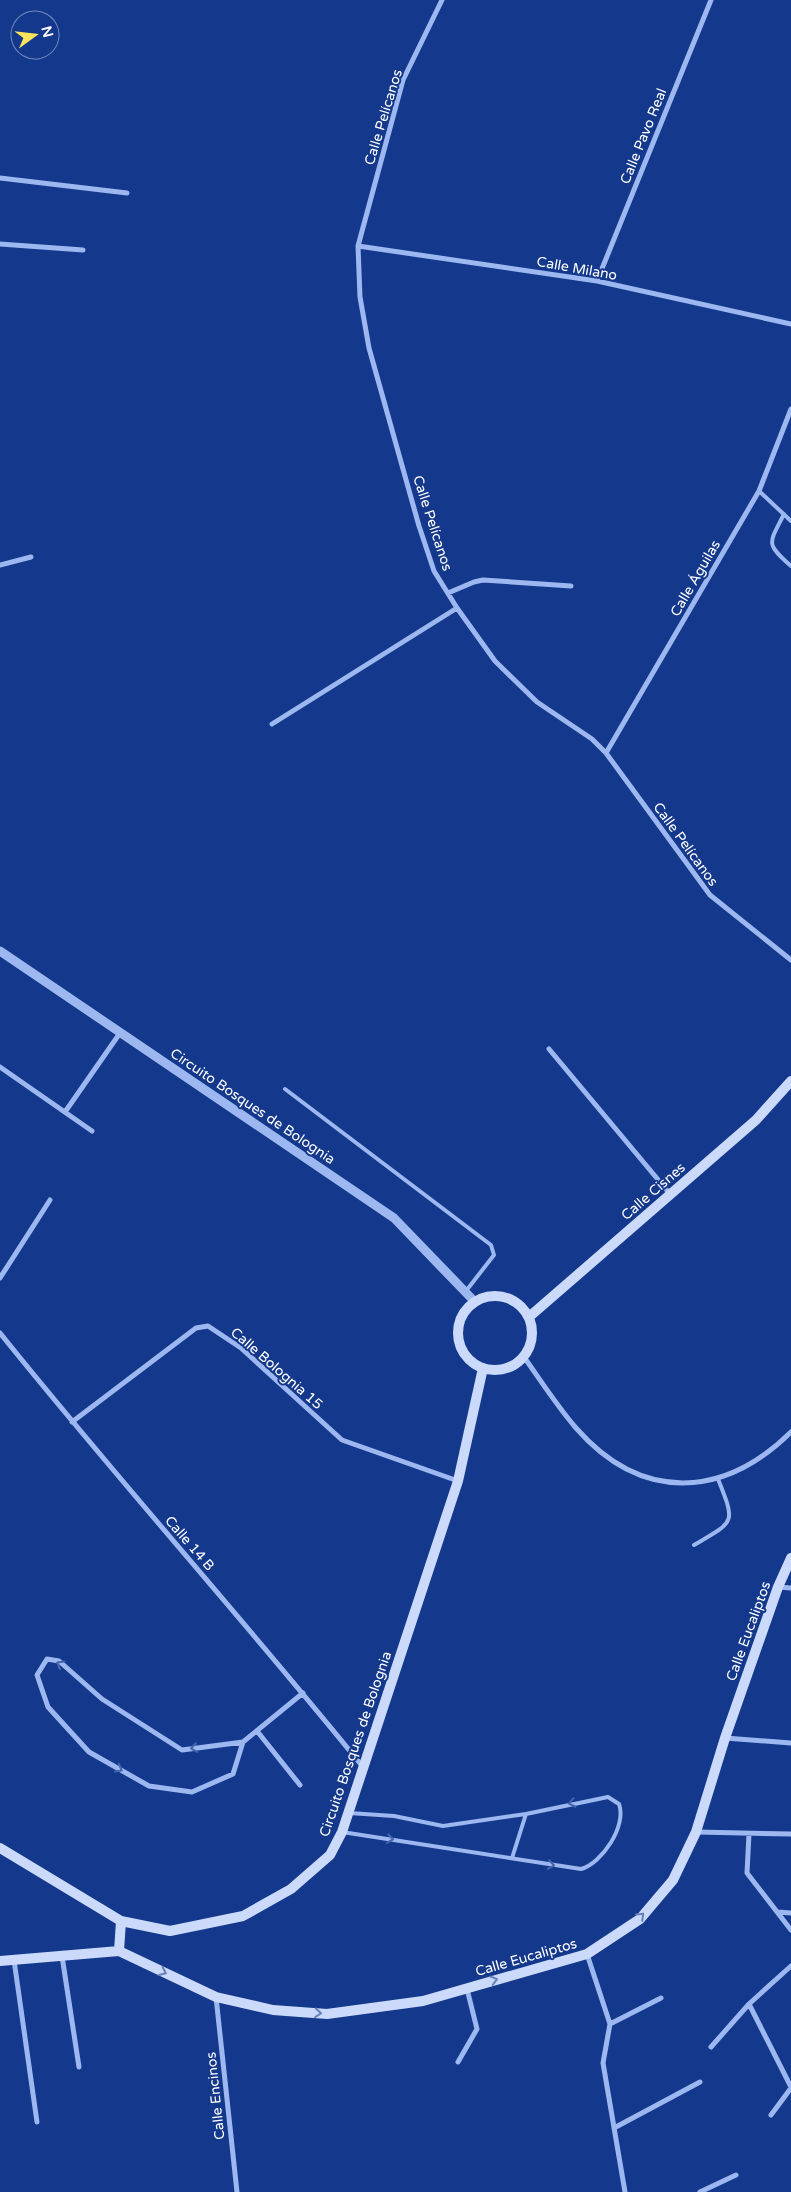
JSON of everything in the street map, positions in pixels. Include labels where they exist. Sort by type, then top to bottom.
[{"type":"main road","name":"Calle Cisnes","points":[[529,1317],[756,1120],[791,1081]]},
{"type":"main road","points":[[486,1297],[507,1297],[523,1309],[529,1317],[532,1338],[524,1358],[505,1369],[483,1368],[468,1358],[458,1341],[458,1329],[462,1316],[475,1302],[486,1297]]},
{"type":"main road","name":"Circuito Bosques de Bolognia","points":[[0,1848],[121,1921],[170,1931],[243,1916],[291,1889],[330,1855],[342,1832],[458,1481],[483,1368]]},
{"type":"main road","name":"Calle Eucaliptos","points":[[119,1951],[216,1997],[273,2010],[327,2014],[423,2000],[587,1954],[640,1919],[674,1880],[696,1832],[725,1738],[778,1587],[791,1558]]},
{"type":"main road","points":[[0,1961],[119,1951],[121,1921]]},
{"type":"street","name":"Calle Pelícanos","points":[[442,0],[403,80],[358,246],[360,297],[370,348],[419,526],[434,571],[457,608],[495,661],[537,702],[592,739],[606,753],[710,895],[791,960]]},
{"type":"street","name":"Calle Pavo Real","points":[[597,281],[711,0]]},
{"type":"street","points":[[0,178],[127,193]]},
{"type":"street","points":[[0,244],[84,250]]},
{"type":"street","name":"Calle Milano","points":[[358,246],[597,281],[791,324]]},
{"type":"street","name":"Calle Águilas","points":[[606,753],[759,491],[791,409]]},
{"type":"street","points":[[0,565],[31,556]]},
{"type":"street","points":[[448,593],[483,580],[571,586]]},
{"type":"street","points":[[272,724],[457,608]]},
{"type":"street","name":"Circuito Bosques de Bolognia","points":[[0,951],[394,1218],[475,1302]]},
{"type":"street","points":[[65,1112],[120,1033]]},
{"type":"street","points":[[549,1050],[670,1194]]},
{"type":"street","points":[[0,1067],[92,1131]]},
{"type":"street","points":[[0,1278],[50,1200]]},
{"type":"street","name":"Calle Bolognia 15","points":[[72,1422],[196,1328],[208,1326],[241,1348],[342,1440],[458,1481]]},
{"type":"street","name":"Calle 14 B","points":[[0,1333],[72,1422],[304,1693],[364,1767]]},
{"type":"street","points":[[524,1358],[576,1428],[608,1458],[641,1476],[675,1484],[718,1479],[773,1450],[791,1432]]},
{"type":"street","points":[[778,1587],[791,1588]]},
{"type":"street","points":[[243,1742],[233,1774],[192,1792],[149,1786],[89,1752],[48,1707],[37,1675],[47,1658],[59,1661],[102,1699],[182,1750],[243,1742],[304,1693]]},
{"type":"street","points":[[257,1731],[300,1785]]},
{"type":"street","points":[[725,1738],[791,1743]]},
{"type":"street","points":[[696,1832],[791,1834]]},
{"type":"street","points":[[749,1834],[747,1873],[791,1930]]},
{"type":"street","points":[[778,1912],[791,1913]]},
{"type":"street","points":[[587,1954],[610,2024],[603,2063],[625,2192]]},
{"type":"street","points":[[62,1956],[79,2067]]},
{"type":"street","points":[[14,1960],[37,2122]]},
{"type":"street","points":[[710,2047],[749,2004],[791,1966]]},
{"type":"street","points":[[458,2062],[477,2029],[466,1988]]},
{"type":"street","name":"Calle Encinos","points":[[216,1997],[238,2192]]},
{"type":"street","points":[[610,2024],[662,1998]]},
{"type":"street","points":[[749,2004],[791,2088],[771,2115]]},
{"type":"street","points":[[614,2128],[700,2082]]},
{"type":"street","points":[[700,2192],[736,2175]]},
{"type":"lane","points":[[759,491],[791,520]]},
{"type":"lane","points":[[784,514],[773,536],[772,544],[776,552],[791,566]]},
{"type":"lane","points":[[285,1089],[491,1245],[494,1255],[466,1291]]},
{"type":"lane","points":[[694,1544],[724,1527],[730,1520],[730,1511],[718,1479]]},
{"type":"lane","points":[[342,1832],[575,1869],[586,1868],[596,1861],[610,1843],[620,1822],[621,1814],[619,1804],[608,1797],[526,1814],[443,1826],[394,1816],[348,1813]]},
{"type":"lane","points":[[512,1858],[526,1814]]}]
